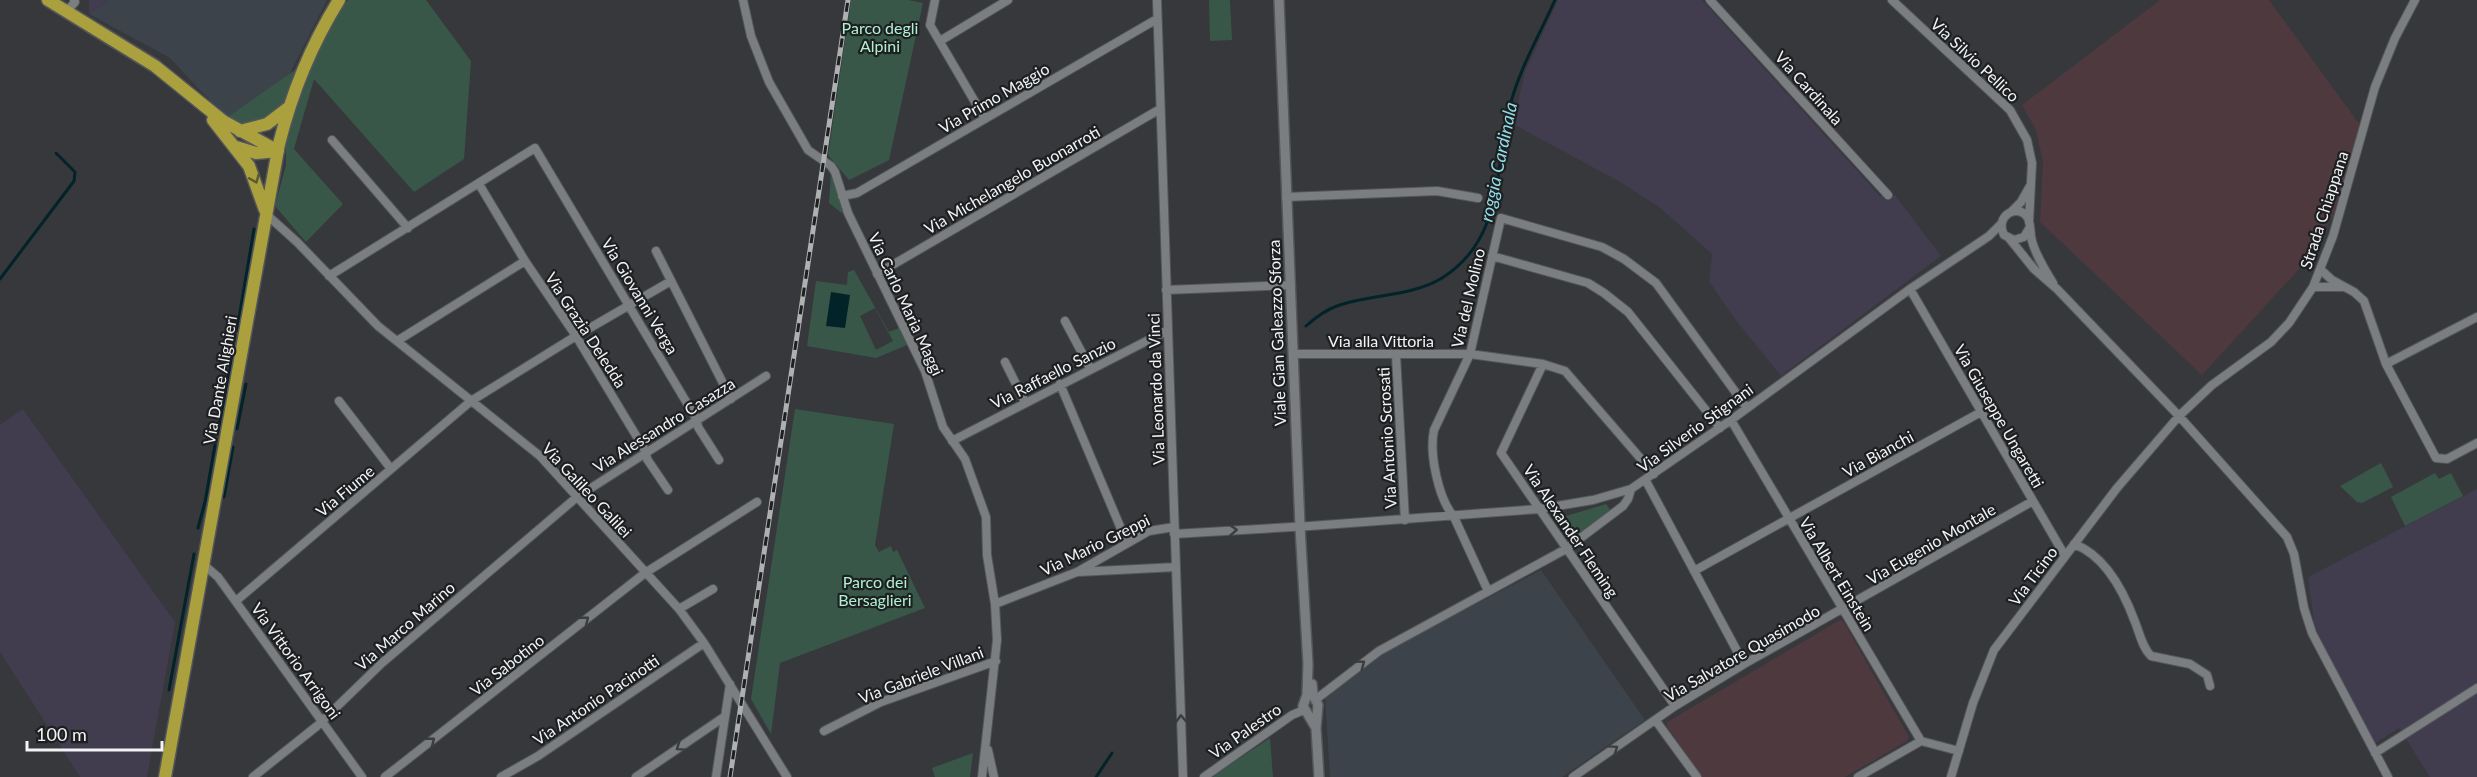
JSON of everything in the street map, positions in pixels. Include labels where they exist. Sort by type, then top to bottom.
[{"type":"main road","points":[[48,0],[155,66],[197,102],[238,131],[265,142],[278,151]]},
{"type":"main road","name":"Via Dante Alighieri","points":[[165,777],[278,151],[289,107],[315,40],[339,0]]},
{"type":"main road","points":[[197,102],[236,147],[249,166],[258,186],[266,214]]},
{"type":"main road","points":[[238,131],[267,124],[289,107]]},
{"type":"main road","points":[[236,147],[256,153],[278,151]]},
{"type":"street","points":[[66,12],[75,2],[74,0]]},
{"type":"street","name":"Via Carlo Maria Maggi","points":[[743,0],[752,36],[769,82],[808,150],[833,169],[842,196],[877,274],[925,371],[943,427],[965,459],[986,517],[987,555],[995,604],[996,661],[982,777]]},
{"type":"street","points":[[935,0],[930,25],[985,119]]},
{"type":"street","points":[[940,41],[1008,0]]},
{"type":"street","name":"Via Leonardo da Vinci","points":[[1157,0],[1183,777]]},
{"type":"street","name":"Viale Gian Galeazzo Sforza","points":[[1278,0],[1300,527],[1310,707],[1316,728],[1319,777]]},
{"type":"street","name":"Via Cardinala","points":[[1710,0],[1888,195]]},
{"type":"street","name":"Via Silvio Pellico","points":[[1892,0],[2010,110],[2027,140],[2032,163],[2029,224]]},
{"type":"street","name":"Strada Chiappana","points":[[2179,416],[2212,385],[2271,342],[2289,323],[2313,287],[2321,270],[2375,87],[2395,39],[2415,0]]},
{"type":"street","name":"Via Primo Maggio","points":[[842,196],[857,193],[1157,19]]},
{"type":"street","name":"Via Michelangelo Buonarroti","points":[[877,274],[1160,109]]},
{"type":"street","points":[[332,140],[408,228]]},
{"type":"street","name":"Via Giovanni Verga","points":[[479,184],[535,147],[719,460]]},
{"type":"street","points":[[2032,183],[2021,202],[2004,217],[2001,224],[2006,237],[2034,269],[2057,289],[2179,416],[2287,537],[2294,554],[2304,608],[2312,633],[2388,777]]},
{"type":"street","points":[[329,276],[479,184]]},
{"type":"street","name":"Via Grazia Deledda","points":[[479,184],[525,261],[576,336],[646,452],[647,459],[668,490]]},
{"type":"street","points":[[1286,197],[1437,191],[1478,198]]},
{"type":"street","points":[[2011,212],[2024,214],[2029,224],[2032,242],[2057,289]]},
{"type":"street","name":"Via Galileo Galilei","points":[[266,214],[297,242],[378,326],[540,456],[679,609],[704,643],[788,777]]},
{"type":"street","name":"Via del Molino","points":[[1488,591],[1454,517],[1448,510],[1435,470],[1432,442],[1434,430],[1470,354],[1501,218],[1602,248],[1624,259],[1656,283],[1747,408]]},
{"type":"street","name":"Via Silverio Stignani","points":[[1300,527],[1539,509],[1593,500],[1631,489],[1646,481],[1720,428],[1910,289],[1989,236],[2001,224]]},
{"type":"street","points":[[1989,236],[2022,239],[2026,235],[2029,224]]},
{"type":"street","points":[[656,251],[731,399]]},
{"type":"street","points":[[1492,256],[1588,283],[1604,293],[1628,312],[1720,428]]},
{"type":"street","points":[[397,341],[525,261]]},
{"type":"street","points":[[2321,270],[2332,280],[2347,287],[2364,302],[2386,364],[2436,458],[2447,459],[2477,443]]},
{"type":"street","name":"Via Fiume","points":[[236,601],[471,401],[629,304],[671,281]]},
{"type":"street","points":[[1166,290],[1291,285]]},
{"type":"street","points":[[2313,287],[2347,287]]},
{"type":"street","name":"Via Giuseppe Ungaretti","points":[[1910,289],[2065,556]]},
{"type":"street","points":[[2386,364],[2477,317]]},
{"type":"street","points":[[1065,321],[1090,368]]},
{"type":"street","name":"Via Raffaello Sanzio","points":[[952,441],[1090,368],[1168,330]]},
{"type":"street","name":"Via alla Vittoria","points":[[1293,354],[1470,354],[1543,364],[1565,371],[1654,474]]},
{"type":"street","name":"Via Antonio Scrosati","points":[[1396,355],[1405,520]]},
{"type":"street","points":[[1005,362],[1025,402]]},
{"type":"street","name":"Via Alexander Fleming","points":[[1543,364],[1501,453],[1675,706]]},
{"type":"street","name":"Via Alessandro Casazza","points":[[577,497],[766,376]]},
{"type":"street","points":[[1060,384],[1127,543]]},
{"type":"street","points":[[339,401],[391,469]]},
{"type":"street","name":"Via Bianchi","points":[[1694,571],[1981,412]]},
{"type":"street","name":"Via Ticino","points":[[1951,777],[1989,658],[2117,488],[2179,416]]},
{"type":"street","name":"Via Albert Einstein","points":[[1731,420],[1921,741]]},
{"type":"street","points":[[1646,481],[1744,664]]},
{"type":"street","name":"Via Palestro","points":[[1204,777],[1292,715],[1310,707],[1378,651],[1566,549],[1623,506],[1631,489]]},
{"type":"street","name":"Via Marco Marino","points":[[259,775],[382,663],[577,497]]},
{"type":"street","name":"Via Eugenio Montale","points":[[1842,610],[2033,501]]},
{"type":"street","name":"Via Sabotino","points":[[385,777],[645,573],[757,502]]},
{"type":"street","name":"Via Mario Greppi","points":[[995,604],[1077,572],[1149,531],[1300,527]]},
{"type":"street","points":[[2074,544],[2084,548],[2102,564],[2120,587],[2151,656],[2190,664],[2207,675],[2210,686]]},
{"type":"street","name":"Via Vittorio Arrigoni","points":[[204,565],[218,577],[236,601],[362,777]]},
{"type":"street","points":[[1077,572],[1176,567]]},
{"type":"street","points":[[679,609],[713,589]]},
{"type":"street","name":"Via Salvatore Quasimodo","points":[[1573,777],[1675,706],[1744,664],[1842,610]]},
{"type":"street","name":"Via Antonio Pacinotti","points":[[501,777],[538,756],[704,643]]},
{"type":"street","name":"Via Gabriele Villani","points":[[824,731],[881,702],[996,661]]},
{"type":"street","points":[[716,777],[730,684]]},
{"type":"street","points":[[2375,753],[2477,688]]},
{"type":"street","points":[[636,777],[724,717]]},
{"type":"street","points":[[1656,721],[1697,777]]},
{"type":"street","points":[[1858,777],[1921,741],[1959,751]]},
{"type":"street","name":"Via Carlo Maria Maggi","points":[[987,746],[994,777]]},
{"type":"shaded area","points":[[89,0],[110,0],[89,14]]},
{"type":"shaded area","points":[[110,0],[327,0],[289,75],[226,118],[170,58],[89,14]]},
{"type":"shaded area","points":[[1558,0],[1702,0],[1880,196],[1895,195],[1941,256],[1781,376],[1734,318],[1709,281],[1712,254],[1659,207],[1620,182],[1513,124],[1525,72]]},
{"type":"shaded area","points":[[2160,0],[2269,0],[2360,125],[2333,217],[2318,233],[2322,244],[2202,375],[2040,222],[2043,162],[2036,130],[2022,105]]},
{"type":"shaded area","points":[[23,409],[175,622],[147,777],[80,777],[0,652],[0,425]]},
{"type":"shaded area","points":[[2477,489],[2477,777],[2430,777],[2399,728],[2374,744],[2320,644],[2314,623],[2308,577]]},
{"type":"shaded area","points":[[1541,570],[1645,720],[1562,777],[1330,777],[1325,696],[1381,654]]},
{"type":"shaded area","points":[[1840,620],[1843,621],[1909,737],[1907,741],[1845,777],[1702,777],[1667,726],[1667,722]]},
{"type":"green space","points":[[348,0],[426,0],[471,61],[464,159],[414,192],[314,79],[294,149],[343,204],[306,242],[275,206],[286,165],[286,142],[293,111],[309,66],[332,23]]},
{"type":"green space","name":"Parco degli Alpini","points":[[851,0],[908,0],[923,3],[889,160],[849,180],[828,155]]},
{"type":"green space","points":[[1209,0],[1230,0],[1232,40],[1210,41]]},
{"type":"green space","points":[[295,70],[283,107],[266,122],[239,126],[226,118]]},
{"type":"green space","points":[[831,172],[843,214],[829,203]]},
{"type":"green space","points":[[854,270],[889,332],[899,328],[907,345],[876,358],[807,346],[816,281],[847,285],[848,272]],"holes":[[[875,308],[893,341],[876,350],[860,316]]]},
{"type":"green space","name":"Parco dei Bersaglieri","points":[[795,409],[894,424],[875,545],[879,552],[891,546],[893,552],[897,550],[925,608],[780,663],[771,734],[751,699]]},
{"type":"green space","points":[[2381,463],[2393,487],[2362,503],[2357,502],[2340,486]]},
{"type":"green space","points":[[2435,473],[2439,479],[2451,473],[2463,496],[2405,526],[2391,497]]},
{"type":"green space","points":[[1606,504],[1611,511],[1571,540],[1556,519]]},
{"type":"green space","points":[[1270,738],[1273,777],[1213,777],[1219,772]]},
{"type":"green space","points":[[973,753],[970,777],[935,777],[932,768]]},
{"type":"water","points":[[831,292],[850,295],[845,328],[826,326]]},
{"type":"waterway","name":"roggia Cardinala","points":[[1306,326],[1320,314],[1337,306],[1417,289],[1430,284],[1442,278],[1462,262],[1477,244],[1493,203],[1504,133],[1513,96],[1523,68],[1555,0]]},
{"type":"waterway","points":[[0,279],[74,181],[75,172],[56,153]]},
{"type":"waterway","points":[[237,330],[254,229]]},
{"type":"waterway","points":[[218,431],[233,354]]},
{"type":"waterway","points":[[237,429],[246,384]]},
{"type":"waterway","points":[[198,528],[215,445]]},
{"type":"waterway","points":[[224,497],[233,447]]},
{"type":"waterway","points":[[169,690],[194,554]]},
{"type":"waterway","name":"roggia Cardinala","points":[[1096,777],[1112,753]]},
{"type":"railway","points":[[730,777],[848,0]]}]
